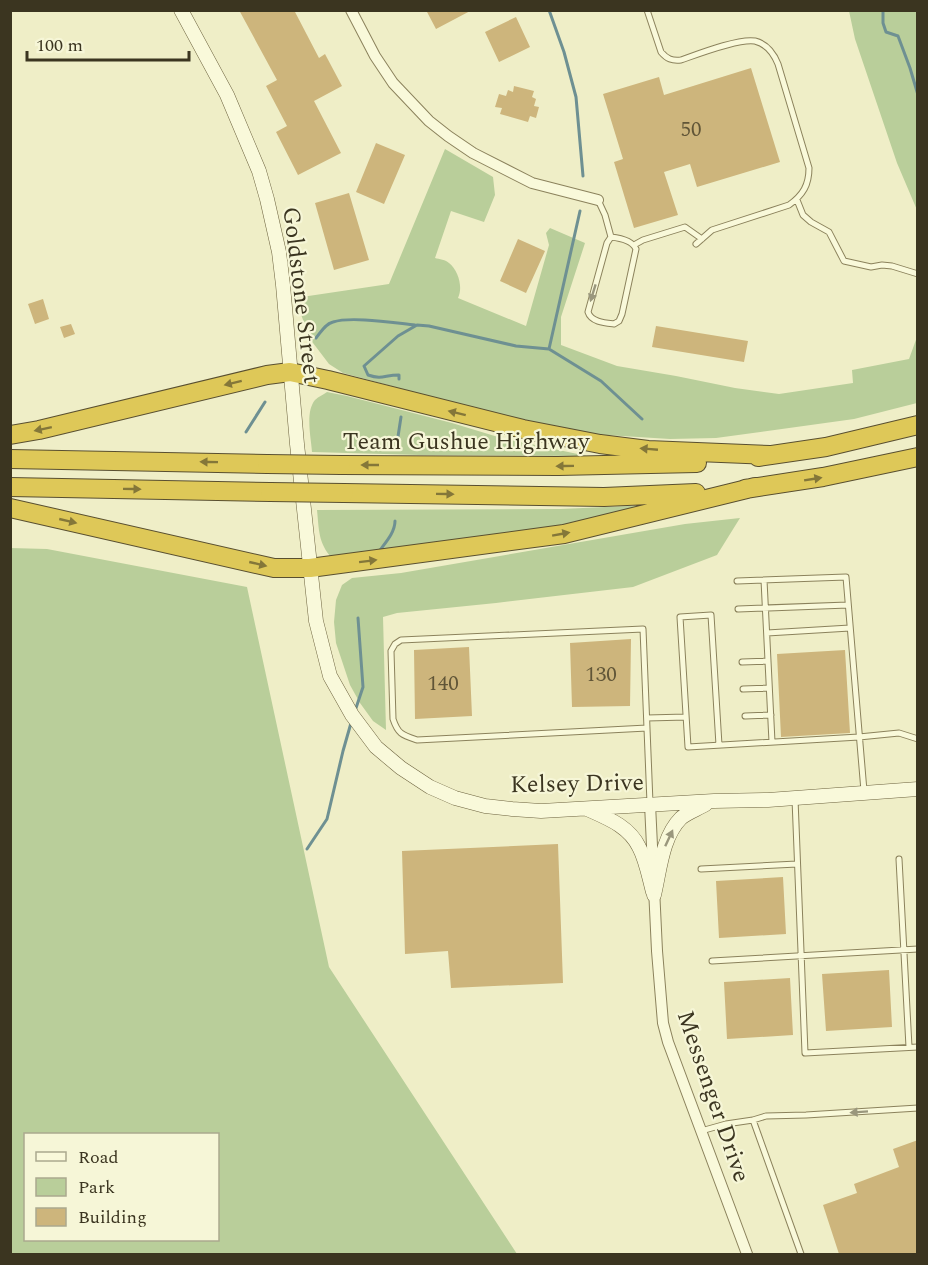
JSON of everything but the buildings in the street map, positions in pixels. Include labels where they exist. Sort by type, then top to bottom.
[{"type":"highway","points":[[10,435],[267,375],[290,372],[523,429],[600,444],[648,450],[770,455]]},
{"type":"highway","name":"Team Gushue Highway","points":[[10,459],[341,465],[638,465],[704,462],[826,447],[918,425]]},
{"type":"highway","points":[[10,487],[655,496],[755,488],[823,477],[918,457]]},
{"type":"highway","points":[[10,508],[274,568],[309,568],[564,534],[755,488]]},
{"type":"main road","name":"Goldstone Street","points":[[181,10],[227,95],[259,171],[267,199],[279,252],[283,285],[309,568]]},
{"type":"main road","name":"Kelsey Drive","points":[[309,568],[316,621],[330,676],[352,715],[376,747],[401,768],[430,787],[455,798],[485,806],[541,811],[650,804],[795,799],[918,789]]},
{"type":"main road","points":[[654,895],[664,849],[675,826],[683,816],[714,801]]},
{"type":"main road","points":[[585,808],[620,825],[634,839],[640,848],[654,895]]},
{"type":"street","points":[[351,10],[375,56],[393,83],[429,121],[448,136],[473,153],[532,183],[598,200]]},
{"type":"street","name":"Messenger Drive","points":[[650,804],[663,1023],[747,1254]]},
{"type":"lane","points":[[647,10],[661,52],[672,61],[735,43],[751,41],[762,44],[774,54],[809,168],[808,185],[797,200],[781,209],[712,230],[696,244]]},
{"type":"lane","points":[[598,200],[605,215],[610,237],[589,307],[589,317],[593,320],[614,324],[619,321],[622,314],[636,249],[634,245],[620,238],[610,237]]},
{"type":"lane","points":[[797,200],[803,215],[830,232],[844,261],[870,267],[892,266],[918,274]]},
{"type":"lane","points":[[634,245],[685,227],[702,239]]},
{"type":"lane","points":[[736,581],[846,577],[864,793]]},
{"type":"lane","points":[[764,580],[772,742]]},
{"type":"lane","points":[[738,609],[848,604]]},
{"type":"lane","points":[[719,745],[711,615],[680,617],[688,747],[859,737],[898,732],[918,739]]},
{"type":"lane","points":[[767,633],[850,628]]},
{"type":"lane","points":[[647,728],[417,740],[403,736],[396,728],[393,719],[391,651],[401,640],[643,629],[647,718],[650,804]]},
{"type":"lane","points":[[742,662],[768,661]]},
{"type":"lane","points":[[743,689],[769,688]]},
{"type":"lane","points":[[745,716],[771,715]]},
{"type":"lane","points":[[647,718],[686,717]]},
{"type":"lane","points":[[795,799],[805,1053],[918,1047]]},
{"type":"lane","points":[[899,859],[909,1047]]},
{"type":"lane","points":[[701,869],[797,864]]},
{"type":"lane","points":[[712,961],[918,949]]},
{"type":"lane","points":[[701,1131],[766,1116],[918,1108]]},
{"type":"lane","points":[[753,1120],[801,1254]]},
{"type":"green space","points":[[849,11],[917,11],[917,210],[897,163],[855,39]]},
{"type":"green space","points":[[445,149],[493,177],[495,195],[484,222],[451,211],[435,258],[448,262],[458,275],[460,285],[458,298],[526,326],[549,245],[546,233],[550,228],[585,243],[561,317],[561,345],[617,366],[779,394],[853,383],[852,370],[909,359],[917,337],[917,403],[854,419],[716,438],[670,439],[590,434],[528,422],[343,373],[329,364],[310,339],[295,298],[389,284]]},
{"type":"green space","points":[[327,392],[452,423],[498,437],[587,456],[312,452],[310,411],[315,400]]},
{"type":"green space","points":[[675,504],[516,535],[332,558],[322,541],[317,510],[560,509]]},
{"type":"green space","points":[[740,518],[717,555],[633,587],[397,613],[383,617],[386,730],[373,721],[350,685],[336,643],[334,622],[336,600],[342,585],[352,578],[401,573],[685,524]]},
{"type":"green space","points":[[10,548],[47,549],[247,587],[329,967],[517,1254],[11,1254]]},
{"type":"waterway","points":[[549,10],[564,52],[576,97],[583,176]]},
{"type":"waterway","points":[[883,10],[886,32],[898,36],[918,95]]},
{"type":"waterway","points":[[580,211],[549,349],[601,381],[642,419]]},
{"type":"waterway","points":[[316,338],[328,324],[341,320],[373,320],[415,325]]},
{"type":"waterway","points":[[399,379],[399,375],[380,377],[368,375],[364,366],[398,336],[417,325],[516,346],[549,349]]},
{"type":"waterway","points":[[246,432],[265,402]]},
{"type":"waterway","points":[[397,443],[401,417]]},
{"type":"waterway","points":[[380,550],[392,533],[395,521]]},
{"type":"waterway","points":[[355,711],[363,687],[358,618]]},
{"type":"waterway","points":[[307,849],[327,819],[351,723]]}]
